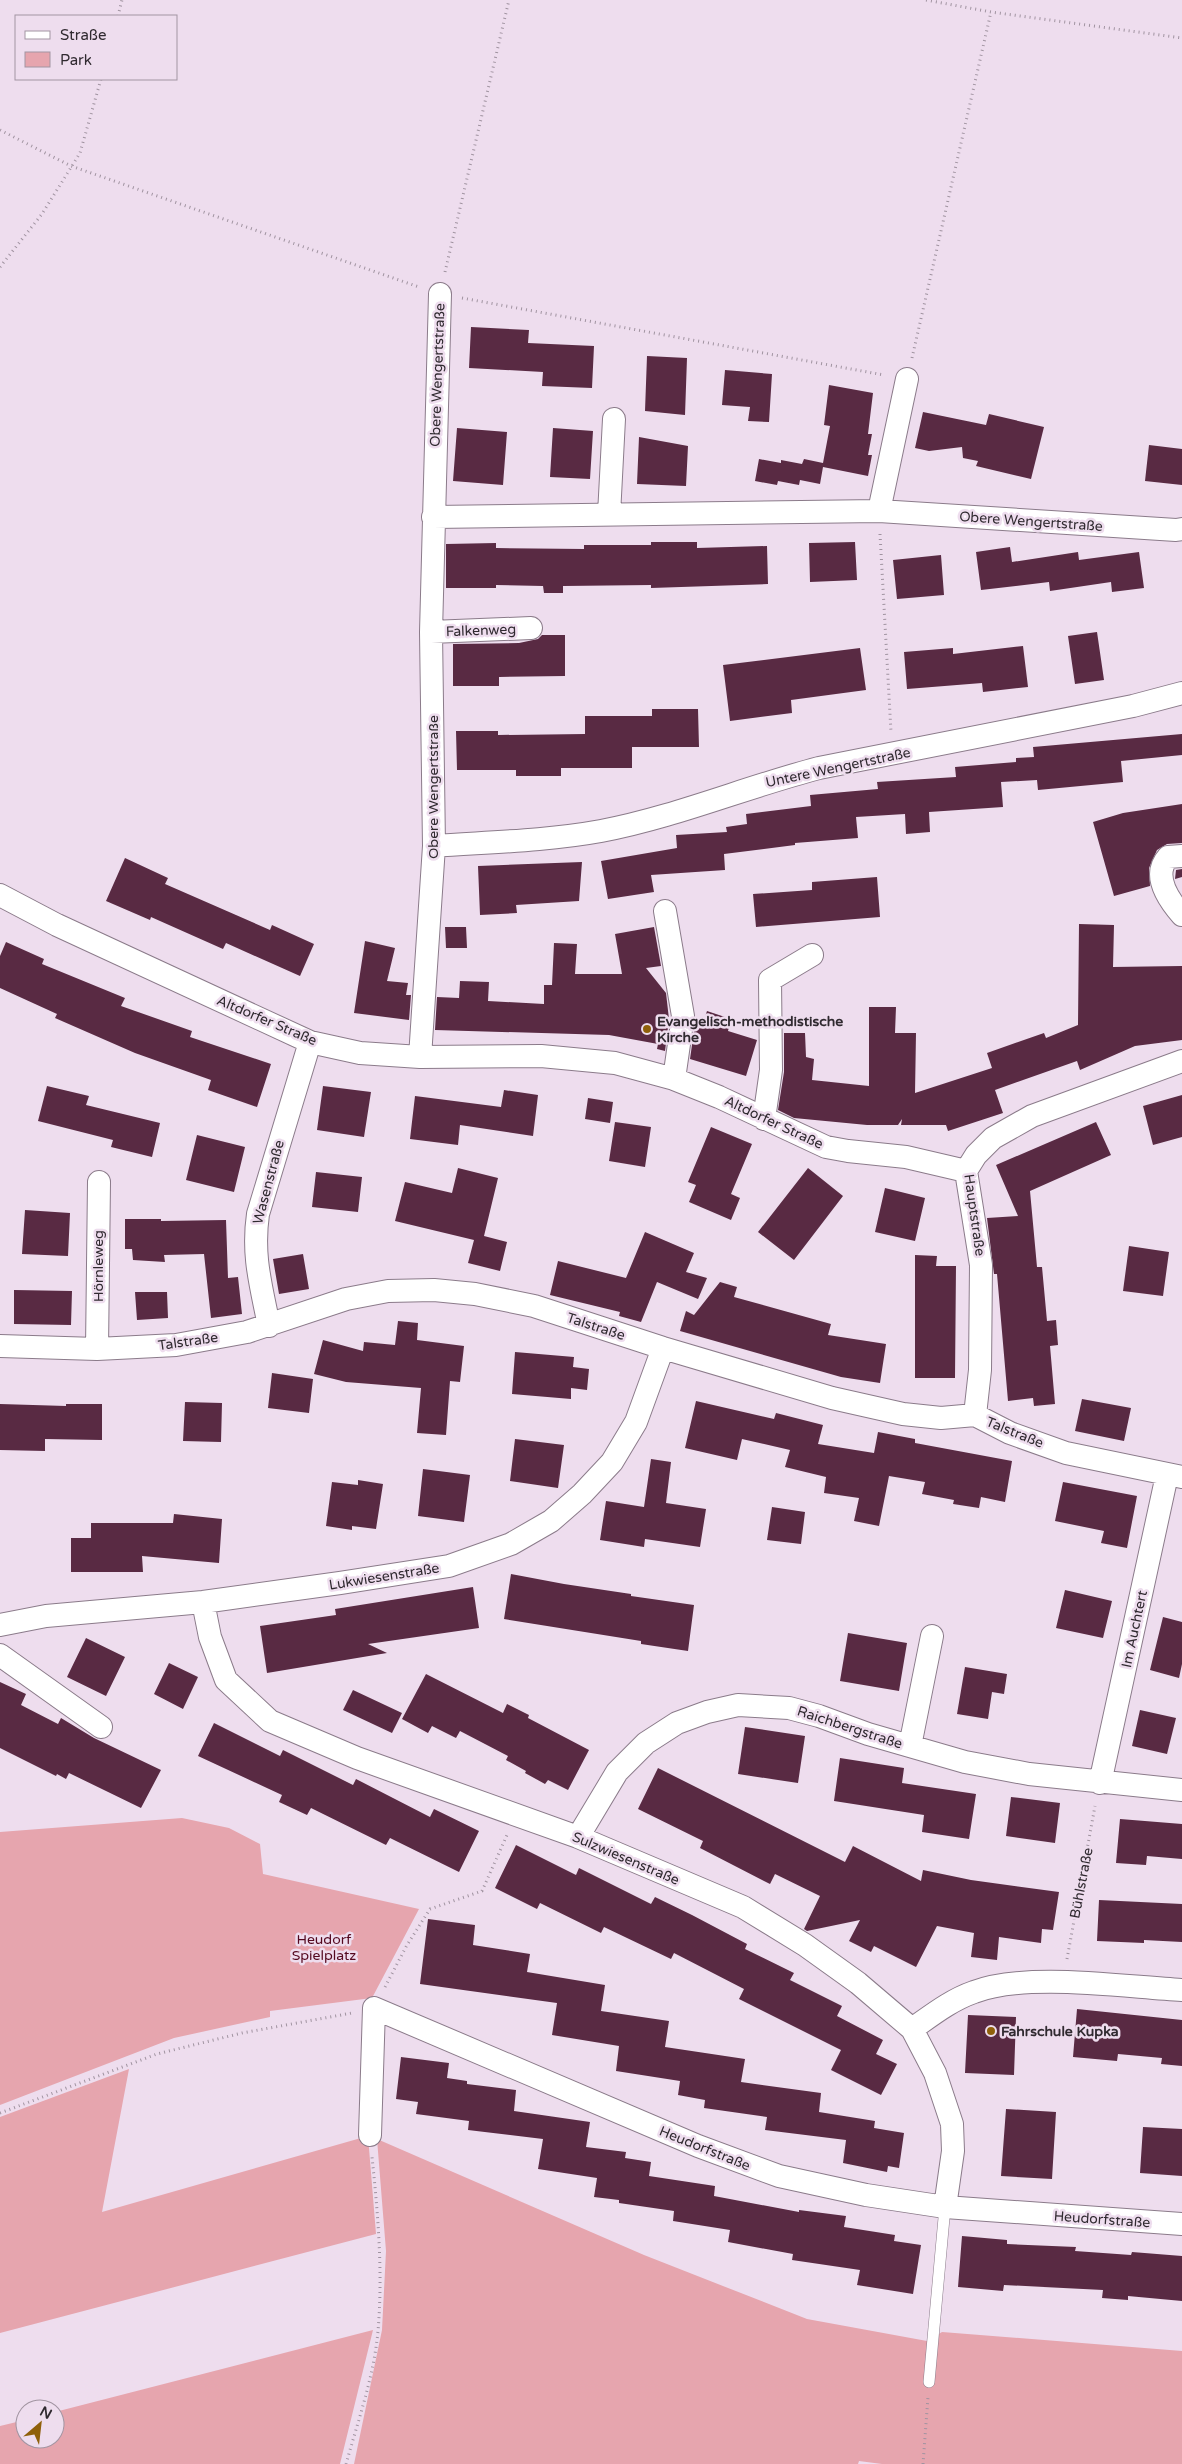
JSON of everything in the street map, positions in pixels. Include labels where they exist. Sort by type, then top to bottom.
[{"type":"street","name":"Obere Wengertstraße","points":[[420,1057],[434,846],[431,632],[440,294]]},
{"type":"street","points":[[879,511],[908,379]]},
{"type":"street","points":[[609,515],[614,419]]},
{"type":"street","name":"Obere Wengertstraße","points":[[433,516],[879,511],[1176,530],[1182,528]]},
{"type":"street","name":"Falkenweg","points":[[431,632],[531,628]]},
{"type":"street","name":"Untere Wengertstraße","points":[[434,846],[546,839],[600,831],[643,821],[776,779],[819,768],[1133,706],[1182,693]]},
{"type":"street","points":[[1182,856],[1168,857],[1162,864],[1160,875],[1172,901],[1182,915]]},
{"type":"street","name":"Altdorfer Straße","points":[[0,895],[57,924],[310,1042],[360,1053],[420,1057],[550,1057],[615,1063],[674,1079],[719,1097],[826,1147],[906,1157],[966,1171]]},
{"type":"street","points":[[665,911],[683,1016],[674,1079]]},
{"type":"street","points":[[764,1119],[771,1070],[770,980],[812,955]]},
{"type":"street","name":"Wasenstraße","points":[[269,1326],[256,1265],[254,1241],[258,1214],[310,1042]]},
{"type":"street","name":"Hauptstraße","points":[[975,1416],[980,1370],[981,1265],[966,1171],[976,1155],[993,1138],[1032,1116],[1182,1062]]},
{"type":"street","name":"Hörnleweg","points":[[97,1349],[98,1182]]},
{"type":"street","name":"Talstraße","points":[[0,1346],[97,1349],[176,1345],[269,1326],[346,1299],[388,1291],[434,1290],[475,1294],[534,1306],[663,1348],[832,1398],[903,1414],[941,1418],[975,1416],[1010,1433],[1066,1452],[1175,1476]]},
{"type":"street","name":"Lukwiesenstraße","points":[[0,1625],[46,1616],[203,1602],[449,1566],[511,1544],[551,1520],[582,1494],[612,1462],[636,1422],[663,1348]]},
{"type":"street","name":"Im Auchtert","points":[[1100,1783],[1175,1476]]},
{"type":"street","name":"Sulzwiesenstraße","points":[[203,1602],[210,1637],[226,1680],[270,1720],[357,1758],[578,1837],[743,1908],[805,1945],[843,1972],[912,2029],[935,2073],[952,2124],[952,2151],[945,2207]]},
{"type":"street","name":"Raichbergstraße","points":[[910,1746],[932,1636]]},
{"type":"street","points":[[0,1655],[100,1727]]},
{"type":"street","name":"Raichbergstraße","points":[[578,1837],[616,1772],[646,1743],[677,1724],[707,1712],[738,1705],[789,1708],[965,1762],[1029,1774],[1100,1783],[1182,1790]]},
{"type":"street","points":[[912,2029],[942,2007],[974,1991],[1012,1982],[1182,1990]]},
{"type":"street","points":[[370,2135],[374,2008]]},
{"type":"street","name":"Heudorfstraße","points":[[374,2008],[698,2146],[779,2176],[866,2195],[945,2207],[1182,2224]]},
{"type":"lane","points":[[929,2382],[945,2207]]},
{"type":"path","points":[[118,15],[122,0]]},
{"type":"path","points":[[440,294],[509,0]]},
{"type":"path","points":[[926,0],[991,12],[1182,38]]},
{"type":"path","points":[[0,130],[71,166],[440,294],[908,379],[991,12]]},
{"type":"path","points":[[0,267],[42,214],[80,153],[100,80]]},
{"type":"path","points":[[879,511],[892,755]]},
{"type":"path","name":"Bühlstraße","points":[[1062,1983],[1100,1783]]},
{"type":"path","points":[[0,2113],[158,2054],[242,2033],[374,2008],[407,1946],[430,1909],[482,1891],[517,1814]]},
{"type":"path","points":[[346,2464],[364,2398],[378,2332],[380,2231],[370,2135]]},
{"type":"path","points":[[924,2464],[929,2382]]},
{"type":"green space","name":"Heudorf Spielplatz","points":[[182,1818],[229,1828],[260,1844],[263,1874],[419,1909],[372,1998],[270,2011],[270,2017],[174,2038],[0,2105],[0,1832]]},
{"type":"green space","points":[[129,2069],[102,2212],[368,2136],[376,2234],[0,2333],[0,2117]]},
{"type":"green space","points":[[377,2139],[644,2255],[807,2319],[927,2341],[942,2332],[1182,2351],[1182,2464],[882,2464],[859,2461],[858,2464],[354,2464],[382,2330],[386,2251]]},
{"type":"green space","points":[[373,2330],[340,2464],[0,2464],[0,2426],[15,2422],[15,2449],[65,2449],[65,2409]]},
{"type":"building","points":[[471,327],[529,330],[528,343],[594,346],[592,388],[542,386],[543,372],[469,368]]},
{"type":"building","points":[[647,356],[687,358],[685,415],[645,411]]},
{"type":"building","points":[[725,370],[772,374],[769,422],[748,421],[750,407],[722,405]]},
{"type":"building","points":[[829,385],[873,393],[868,434],[872,434],[868,455],[872,455],[868,476],[823,467],[820,484],[800,480],[799,485],[778,481],[777,485],[755,481],[759,459],[781,463],[781,460],[802,464],[804,459],[823,463],[830,426],[824,425]]},
{"type":"building","points":[[923,412],[986,425],[989,414],[1044,427],[1031,479],[976,466],[978,461],[963,458],[962,447],[929,451],[915,448]]},
{"type":"building","points":[[457,428],[507,432],[503,485],[453,481]]},
{"type":"building","points":[[553,428],[593,431],[590,479],[550,477]]},
{"type":"building","points":[[639,437],[688,446],[686,486],[637,484]]},
{"type":"building","points":[[1149,445],[1182,449],[1182,485],[1145,481]]},
{"type":"building","points":[[651,542],[697,542],[697,548],[767,546],[768,584],[651,588],[651,585],[563,586],[563,593],[544,593],[543,586],[496,585],[496,588],[446,588],[446,544],[496,543],[496,548],[584,549],[584,545],[651,545]]},
{"type":"building","points":[[855,542],[857,580],[810,582],[809,543]]},
{"type":"building","points":[[1010,547],[1012,562],[1078,552],[1079,560],[1139,552],[1144,588],[1112,592],[1111,582],[1050,591],[1049,582],[981,590],[976,552]]},
{"type":"building","points":[[941,555],[944,595],[897,599],[893,560]]},
{"type":"building","points":[[1097,632],[1104,680],[1075,684],[1068,636]]},
{"type":"building","points":[[542,635],[565,635],[565,676],[499,677],[499,686],[453,686],[453,644],[519,643],[538,639]]},
{"type":"building","points":[[1023,646],[1028,687],[983,692],[982,683],[907,689],[904,652],[953,648],[953,654]]},
{"type":"building","points":[[860,648],[866,690],[791,700],[792,713],[730,721],[723,665]]},
{"type":"building","points":[[652,709],[698,709],[699,747],[632,747],[632,768],[561,768],[561,776],[516,776],[516,770],[457,770],[456,731],[498,731],[498,735],[585,734],[585,716],[652,716]]},
{"type":"building","points":[[1182,734],[1182,755],[1121,761],[1123,782],[1038,790],[1037,780],[1001,782],[1003,807],[929,812],[930,832],[906,834],[905,814],[856,817],[858,838],[795,843],[795,845],[724,854],[725,870],[651,875],[654,892],[608,899],[601,861],[677,848],[676,835],[727,832],[726,827],[747,824],[746,814],[811,806],[810,795],[878,789],[877,782],[956,777],[955,767],[1016,762],[1016,758],[1034,757],[1033,747]]},
{"type":"building","points":[[1182,804],[1182,843],[1167,844],[1157,850],[1149,868],[1150,886],[1114,896],[1093,822],[1123,813]]},
{"type":"building","points":[[125,858],[168,878],[165,884],[270,930],[272,925],[314,944],[300,976],[226,943],[223,949],[151,917],[150,920],[106,901]]},
{"type":"building","points":[[582,862],[579,901],[516,905],[517,913],[480,915],[478,866]]},
{"type":"building","points":[[1182,869],[1182,877],[1175,879],[1176,870]]},
{"type":"building","points":[[877,877],[880,917],[756,927],[753,894],[812,890],[812,882]]},
{"type":"building","points":[[1079,924],[1114,925],[1113,967],[1182,966],[1182,1040],[1135,1046],[1080,1070],[1077,1061],[995,1090],[1003,1113],[948,1131],[946,1125],[901,1125],[902,1119],[898,1125],[867,1125],[794,1118],[778,1110],[784,1072],[784,1033],[805,1033],[806,1057],[814,1059],[812,1080],[869,1086],[869,1007],[896,1007],[895,1033],[916,1033],[915,1093],[992,1068],[987,1053],[1044,1033],[1046,1038],[1078,1025]]},
{"type":"building","points":[[445,927],[466,927],[467,948],[446,948]]},
{"type":"building","points":[[654,927],[661,966],[646,968],[666,993],[669,1019],[665,1051],[657,1049],[658,1044],[609,1035],[435,1030],[437,997],[459,998],[460,981],[489,982],[488,1001],[544,1004],[544,985],[552,985],[554,943],[577,944],[575,974],[622,974],[615,934]]},
{"type":"building","points":[[365,941],[395,948],[387,981],[408,983],[406,995],[411,995],[409,1020],[354,1013]]},
{"type":"building","points":[[6,942],[44,959],[42,964],[125,998],[121,1006],[192,1031],[190,1037],[271,1064],[257,1107],[208,1090],[211,1080],[135,1053],[55,1018],[57,1014],[0,988],[0,956]]},
{"type":"building","points":[[707,1011],[731,1019],[728,1031],[757,1040],[746,1076],[690,1059],[695,1024],[702,1026]]},
{"type":"building","points":[[47,1086],[89,1096],[86,1105],[160,1123],[152,1157],[111,1147],[113,1140],[38,1121]]},
{"type":"building","points":[[323,1086],[371,1092],[364,1137],[317,1130]]},
{"type":"building","points":[[504,1090],[538,1095],[533,1136],[460,1125],[458,1145],[410,1139],[415,1096],[501,1107]]},
{"type":"building","points":[[1182,1095],[1182,1137],[1153,1145],[1143,1106]]},
{"type":"building","points":[[588,1098],[613,1102],[610,1123],[585,1119]]},
{"type":"building","points":[[615,1122],[651,1127],[645,1167],[609,1161]]},
{"type":"building","points":[[1096,1122],[1111,1155],[1030,1191],[1037,1267],[1042,1267],[1047,1321],[1056,1320],[1058,1345],[1050,1346],[1055,1404],[1034,1406],[1033,1398],[1008,1401],[997,1274],[994,1274],[987,1218],[1018,1216],[996,1165]]},
{"type":"building","points":[[711,1127],[752,1144],[731,1194],[740,1198],[731,1220],[689,1202],[696,1185],[688,1182]]},
{"type":"building","points":[[197,1135],[245,1147],[234,1192],[186,1180]]},
{"type":"building","points":[[458,1168],[498,1178],[484,1236],[507,1242],[500,1271],[468,1263],[474,1240],[395,1221],[405,1182],[452,1193]]},
{"type":"building","points":[[808,1168],[843,1196],[794,1260],[758,1232]]},
{"type":"building","points":[[316,1172],[362,1177],[358,1212],[312,1207]]},
{"type":"building","points":[[885,1188],[925,1198],[915,1241],[875,1232]]},
{"type":"building","points":[[25,1210],[70,1213],[68,1256],[22,1254]]},
{"type":"building","points":[[125,1219],[161,1219],[161,1221],[226,1220],[228,1278],[238,1277],[242,1314],[211,1318],[204,1254],[164,1255],[165,1262],[133,1260],[132,1249],[125,1249]]},
{"type":"building","points":[[645,1232],[694,1253],[686,1272],[707,1278],[698,1299],[657,1282],[641,1322],[619,1316],[620,1312],[550,1295],[558,1261],[626,1278]]},
{"type":"building","points":[[1129,1246],[1169,1252],[1163,1296],[1123,1291]]},
{"type":"building","points":[[303,1254],[309,1289],[279,1294],[273,1259]]},
{"type":"building","points":[[915,1255],[937,1256],[936,1266],[956,1266],[955,1378],[915,1378]]},
{"type":"building","points":[[720,1282],[737,1287],[734,1297],[831,1324],[828,1335],[886,1344],[880,1383],[841,1377],[680,1331],[686,1311],[694,1315]]},
{"type":"building","points":[[14,1290],[72,1291],[71,1325],[14,1324]]},
{"type":"building","points":[[135,1292],[167,1292],[168,1318],[137,1320]]},
{"type":"building","points":[[398,1321],[418,1323],[417,1340],[464,1346],[460,1382],[450,1381],[446,1435],[417,1433],[421,1388],[346,1382],[314,1374],[323,1340],[363,1351],[364,1342],[395,1345]]},
{"type":"building","points":[[515,1352],[574,1357],[573,1367],[589,1369],[587,1390],[571,1388],[571,1399],[512,1394]]},
{"type":"building","points":[[272,1373],[313,1379],[309,1413],[268,1408]]},
{"type":"building","points":[[1082,1399],[1131,1408],[1124,1441],[1075,1431]]},
{"type":"building","points":[[696,1401],[774,1419],[776,1413],[823,1425],[818,1444],[874,1453],[878,1432],[915,1439],[915,1443],[1012,1461],[1005,1502],[981,1497],[979,1508],[953,1504],[954,1500],[922,1494],[925,1482],[889,1476],[879,1526],[854,1521],[859,1498],[824,1493],[826,1477],[785,1467],[790,1450],[742,1439],[737,1460],[685,1448]]},
{"type":"building","points":[[185,1402],[222,1403],[221,1442],[183,1441]]},
{"type":"building","points":[[0,1404],[66,1406],[66,1404],[102,1404],[102,1440],[45,1439],[45,1451],[0,1450]]},
{"type":"building","points":[[515,1439],[564,1445],[558,1488],[510,1481]]},
{"type":"building","points":[[651,1459],[671,1462],[666,1503],[706,1509],[700,1547],[645,1539],[644,1547],[600,1540],[606,1501],[644,1507]]},
{"type":"building","points":[[423,1469],[470,1475],[464,1522],[418,1516]]},
{"type":"building","points":[[358,1480],[383,1484],[376,1529],[352,1526],[352,1530],[326,1526],[332,1482],[358,1485]]},
{"type":"building","points":[[1063,1482],[1137,1496],[1127,1548],[1101,1543],[1104,1531],[1055,1521]]},
{"type":"building","points":[[772,1507],[805,1512],[801,1544],[767,1540]]},
{"type":"building","points":[[174,1514],[222,1519],[219,1563],[142,1556],[143,1572],[71,1572],[71,1538],[91,1538],[91,1523],[173,1523]]},
{"type":"building","points":[[511,1574],[631,1594],[631,1596],[694,1605],[688,1651],[641,1644],[641,1641],[504,1619]]},
{"type":"building","points":[[473,1587],[479,1628],[368,1644],[387,1653],[267,1673],[260,1626],[336,1615],[335,1609]]},
{"type":"building","points":[[1065,1590],[1112,1601],[1103,1638],[1056,1628]]},
{"type":"building","points":[[1163,1617],[1182,1622],[1182,1664],[1179,1678],[1150,1670]]},
{"type":"building","points":[[848,1633],[907,1643],[899,1691],[840,1681]]},
{"type":"building","points":[[86,1638],[125,1657],[106,1696],[67,1677]]},
{"type":"building","points":[[169,1663],[198,1677],[183,1709],[154,1694]]},
{"type":"building","points":[[965,1667],[1007,1674],[1004,1694],[992,1692],[988,1719],[957,1714]]},
{"type":"building","points":[[426,1674],[503,1713],[507,1704],[529,1715],[528,1718],[589,1750],[568,1790],[548,1780],[545,1784],[506,1760],[508,1756],[460,1731],[456,1738],[432,1726],[428,1733],[402,1719]]},
{"type":"building","points":[[0,1682],[26,1694],[21,1705],[58,1724],[61,1718],[94,1738],[161,1770],[141,1808],[69,1773],[66,1779],[57,1774],[56,1776],[0,1748]]},
{"type":"building","points":[[353,1690],[402,1713],[392,1733],[343,1710]]},
{"type":"building","points":[[1140,1710],[1176,1718],[1167,1754],[1132,1746]]},
{"type":"building","points":[[214,1723],[280,1756],[283,1750],[353,1785],[356,1779],[430,1817],[434,1809],[479,1831],[459,1872],[390,1838],[386,1845],[311,1808],[307,1815],[279,1802],[282,1795],[198,1756]]},
{"type":"building","points":[[745,1727],[805,1736],[798,1783],[738,1774]]},
{"type":"building","points":[[840,1758],[904,1768],[902,1783],[976,1794],[969,1839],[922,1832],[924,1815],[834,1801]]},
{"type":"building","points":[[658,1768],[845,1862],[853,1846],[921,1881],[923,1870],[971,1880],[1059,1892],[1053,1930],[1042,1929],[1041,1943],[999,1937],[997,1960],[971,1957],[974,1933],[937,1926],[916,1967],[874,1946],[871,1952],[849,1941],[860,1920],[807,1931],[804,1929],[820,1896],[775,1874],[770,1884],[700,1848],[703,1841],[638,1809]]},
{"type":"building","points":[[1011,1797],[1060,1803],[1055,1843],[1006,1836]]},
{"type":"building","points":[[1120,1819],[1182,1824],[1182,1859],[1147,1856],[1146,1865],[1116,1863]]},
{"type":"building","points":[[516,1845],[576,1875],[579,1868],[651,1904],[655,1897],[747,1944],[745,1949],[794,1973],[790,1980],[842,2006],[837,2016],[883,2040],[876,2054],[897,2064],[881,2095],[831,2070],[841,2050],[739,1999],[744,1989],[674,1953],[671,1959],[604,1927],[601,1933],[540,1903],[537,1909],[495,1888]]},
{"type":"building","points":[[1099,1900],[1182,1904],[1182,1942],[1144,1940],[1144,1943],[1097,1941]]},
{"type":"building","points":[[428,1919],[475,1925],[473,1945],[530,1954],[527,1972],[605,1985],[601,2011],[669,2021],[665,2047],[745,2059],[741,2082],[821,2093],[819,2112],[875,2121],[874,2128],[904,2133],[899,2168],[888,2166],[887,2172],[843,2163],[846,2140],[765,2130],[767,2117],[704,2108],[705,2100],[678,2095],[680,2081],[616,2071],[619,2046],[552,2035],[557,2003],[420,1984]]},
{"type":"building","points":[[1077,2009],[1182,2020],[1182,2066],[1161,2064],[1162,2058],[1118,2054],[1117,2061],[1073,2057]]},
{"type":"building","points":[[968,2015],[1016,2017],[1014,2075],[965,2073]]},
{"type":"building","points":[[401,2057],[449,2063],[447,2078],[467,2081],[467,2084],[516,2090],[514,2111],[590,2122],[586,2147],[626,2152],[625,2158],[651,2162],[649,2176],[715,2186],[714,2196],[799,2212],[799,2210],[846,2216],[844,2227],[895,2235],[894,2241],[921,2245],[913,2294],[857,2285],[860,2270],[792,2260],[793,2254],[728,2242],[730,2230],[673,2221],[674,2211],[619,2203],[619,2200],[594,2197],[597,2178],[538,2169],[543,2139],[468,2130],[469,2121],[416,2114],[418,2102],[396,2099]]},
{"type":"building","points":[[1006,2109],[1056,2112],[1052,2179],[1001,2176]]},
{"type":"building","points":[[1143,2127],[1182,2129],[1182,2176],[1140,2173]]},
{"type":"building","points":[[962,2236],[1007,2240],[1007,2244],[1076,2247],[1075,2251],[1131,2255],[1132,2252],[1182,2256],[1182,2301],[1128,2296],[1128,2300],[1102,2298],[1103,2290],[1004,2285],[1003,2291],[958,2287]]},
{"type":"place","name":"Evangelisch-methodistische Kirche","points":[[647,1029]]},
{"type":"place","name":"Fahrschule Kupka","points":[[991,2031]]}]
